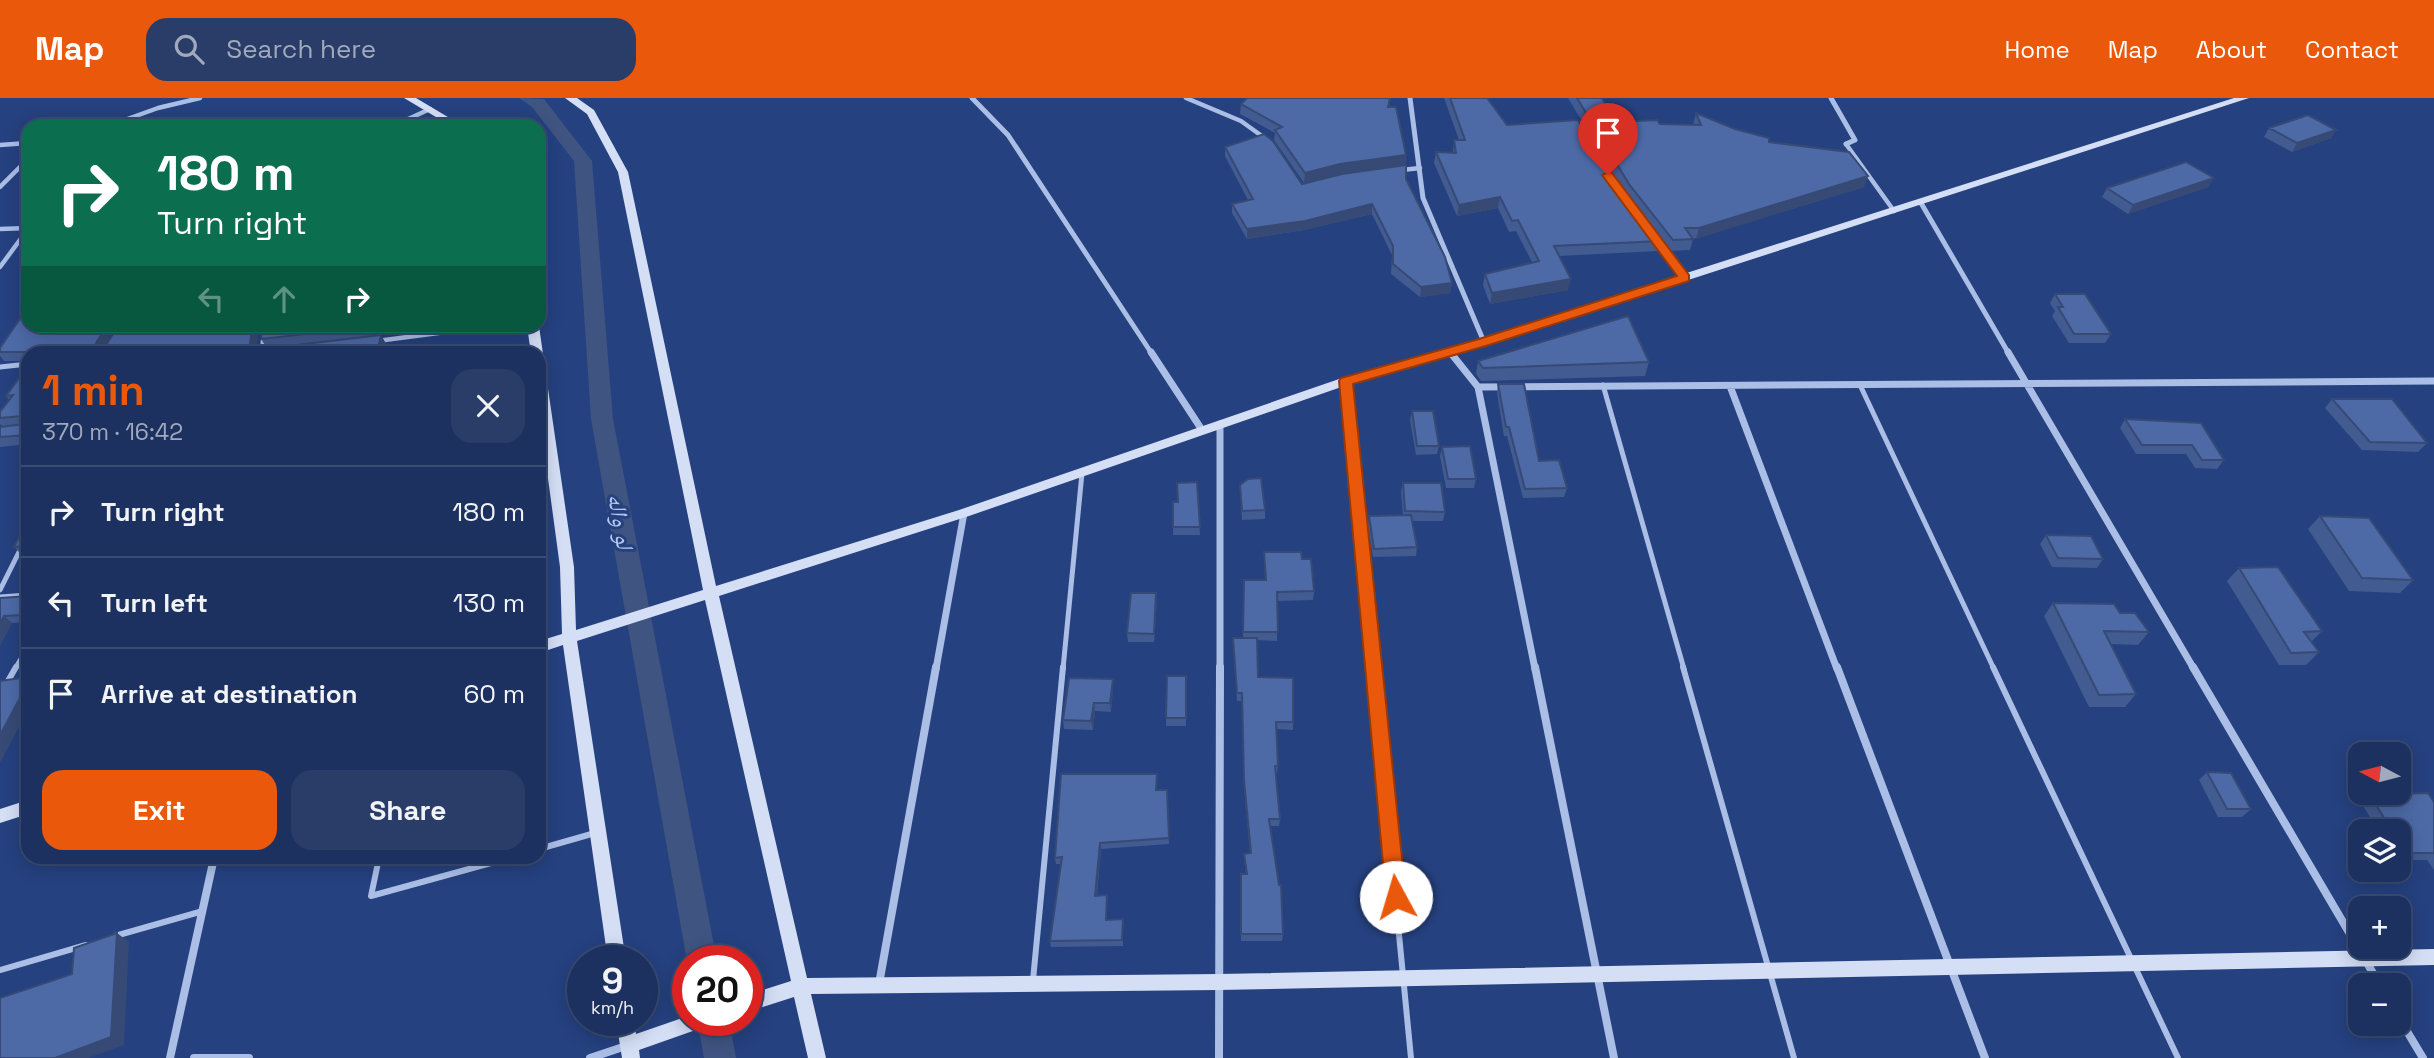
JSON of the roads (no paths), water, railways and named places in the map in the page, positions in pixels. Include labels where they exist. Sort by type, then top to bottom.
[{"type":"street","points":[[409,98],[446,119]]},
{"type":"street","points":[[570,98],[591,112],[623,172],[710,593],[803,986],[817,1058]]},
{"type":"street","points":[[972,98],[1008,135],[1202,430]]},
{"type":"street","points":[[1410,98],[1423,198],[1484,342]]},
{"type":"street","points":[[1831,98],[1855,140],[1846,144]]},
{"type":"street","points":[[546,646],[964,513],[1346,381],[1484,342],[2244,98]]},
{"type":"street","points":[[1921,203],[2348,931]]},
{"type":"street","points":[[1450,352],[1478,387],[1614,1058]]},
{"type":"street","points":[[1478,387],[2434,381]]},
{"type":"street","points":[[1730,386],[1985,1058]]},
{"type":"street","points":[[1219,1058],[1220,424]]},
{"type":"street","points":[[546,448],[567,567],[569,638],[615,945]]},
{"type":"street","points":[[879,985],[964,513]]},
{"type":"street","points":[[0,816],[21,809]]},
{"type":"street","points":[[170,1058],[213,864]]},
{"type":"street","points":[[763,999],[803,986],[1219,982],[2348,957]]},
{"type":"street","points":[[2411,957],[2434,957]]},
{"type":"street","points":[[590,1058],[630,1051],[672,1033]]},
{"type":"street","points":[[2410,1036],[2423,1058]]},
{"type":"street","points":[[194,1058],[249,1058]]},
{"type":"lane","points":[[127,119],[200,98]]},
{"type":"lane","points":[[1186,98],[1241,121],[1267,140]]},
{"type":"lane","points":[[408,119],[430,109]]},
{"type":"lane","points":[[0,145],[21,144]]},
{"type":"lane","points":[[1846,144],[1894,211]]},
{"type":"lane","points":[[0,187],[21,166]]},
{"type":"lane","points":[[1393,172],[1420,168]]},
{"type":"lane","points":[[0,229],[21,229]]},
{"type":"lane","points":[[0,267],[21,238]]},
{"type":"lane","points":[[1653,238],[1685,278]]},
{"type":"lane","points":[[371,341],[436,333]]},
{"type":"lane","points":[[0,367],[21,364]]},
{"type":"lane","points":[[1346,381],[1411,1058]]},
{"type":"lane","points":[[1860,385],[2178,1058]]},
{"type":"lane","points":[[1603,386],[1794,1058]]},
{"type":"lane","points":[[1033,984],[1082,473]]},
{"type":"lane","points":[[0,590],[21,547]]},
{"type":"lane","points":[[0,571],[10,570]]},
{"type":"lane","points":[[0,597],[21,596]]},
{"type":"lane","points":[[0,695],[21,659]]},
{"type":"lane","points":[[546,847],[598,832]]},
{"type":"lane","points":[[378,864],[371,896],[487,864]]},
{"type":"lane","points":[[111,937],[203,911]]},
{"type":"lane","points":[[0,970],[98,941]]},
{"type":"waterway","name":"لو واله","points":[[527,98],[538,103],[583,161],[602,419],[699,945]]},
{"type":"waterway","name":"لو واله","points":[[716,1036],[720,1058]]}]
